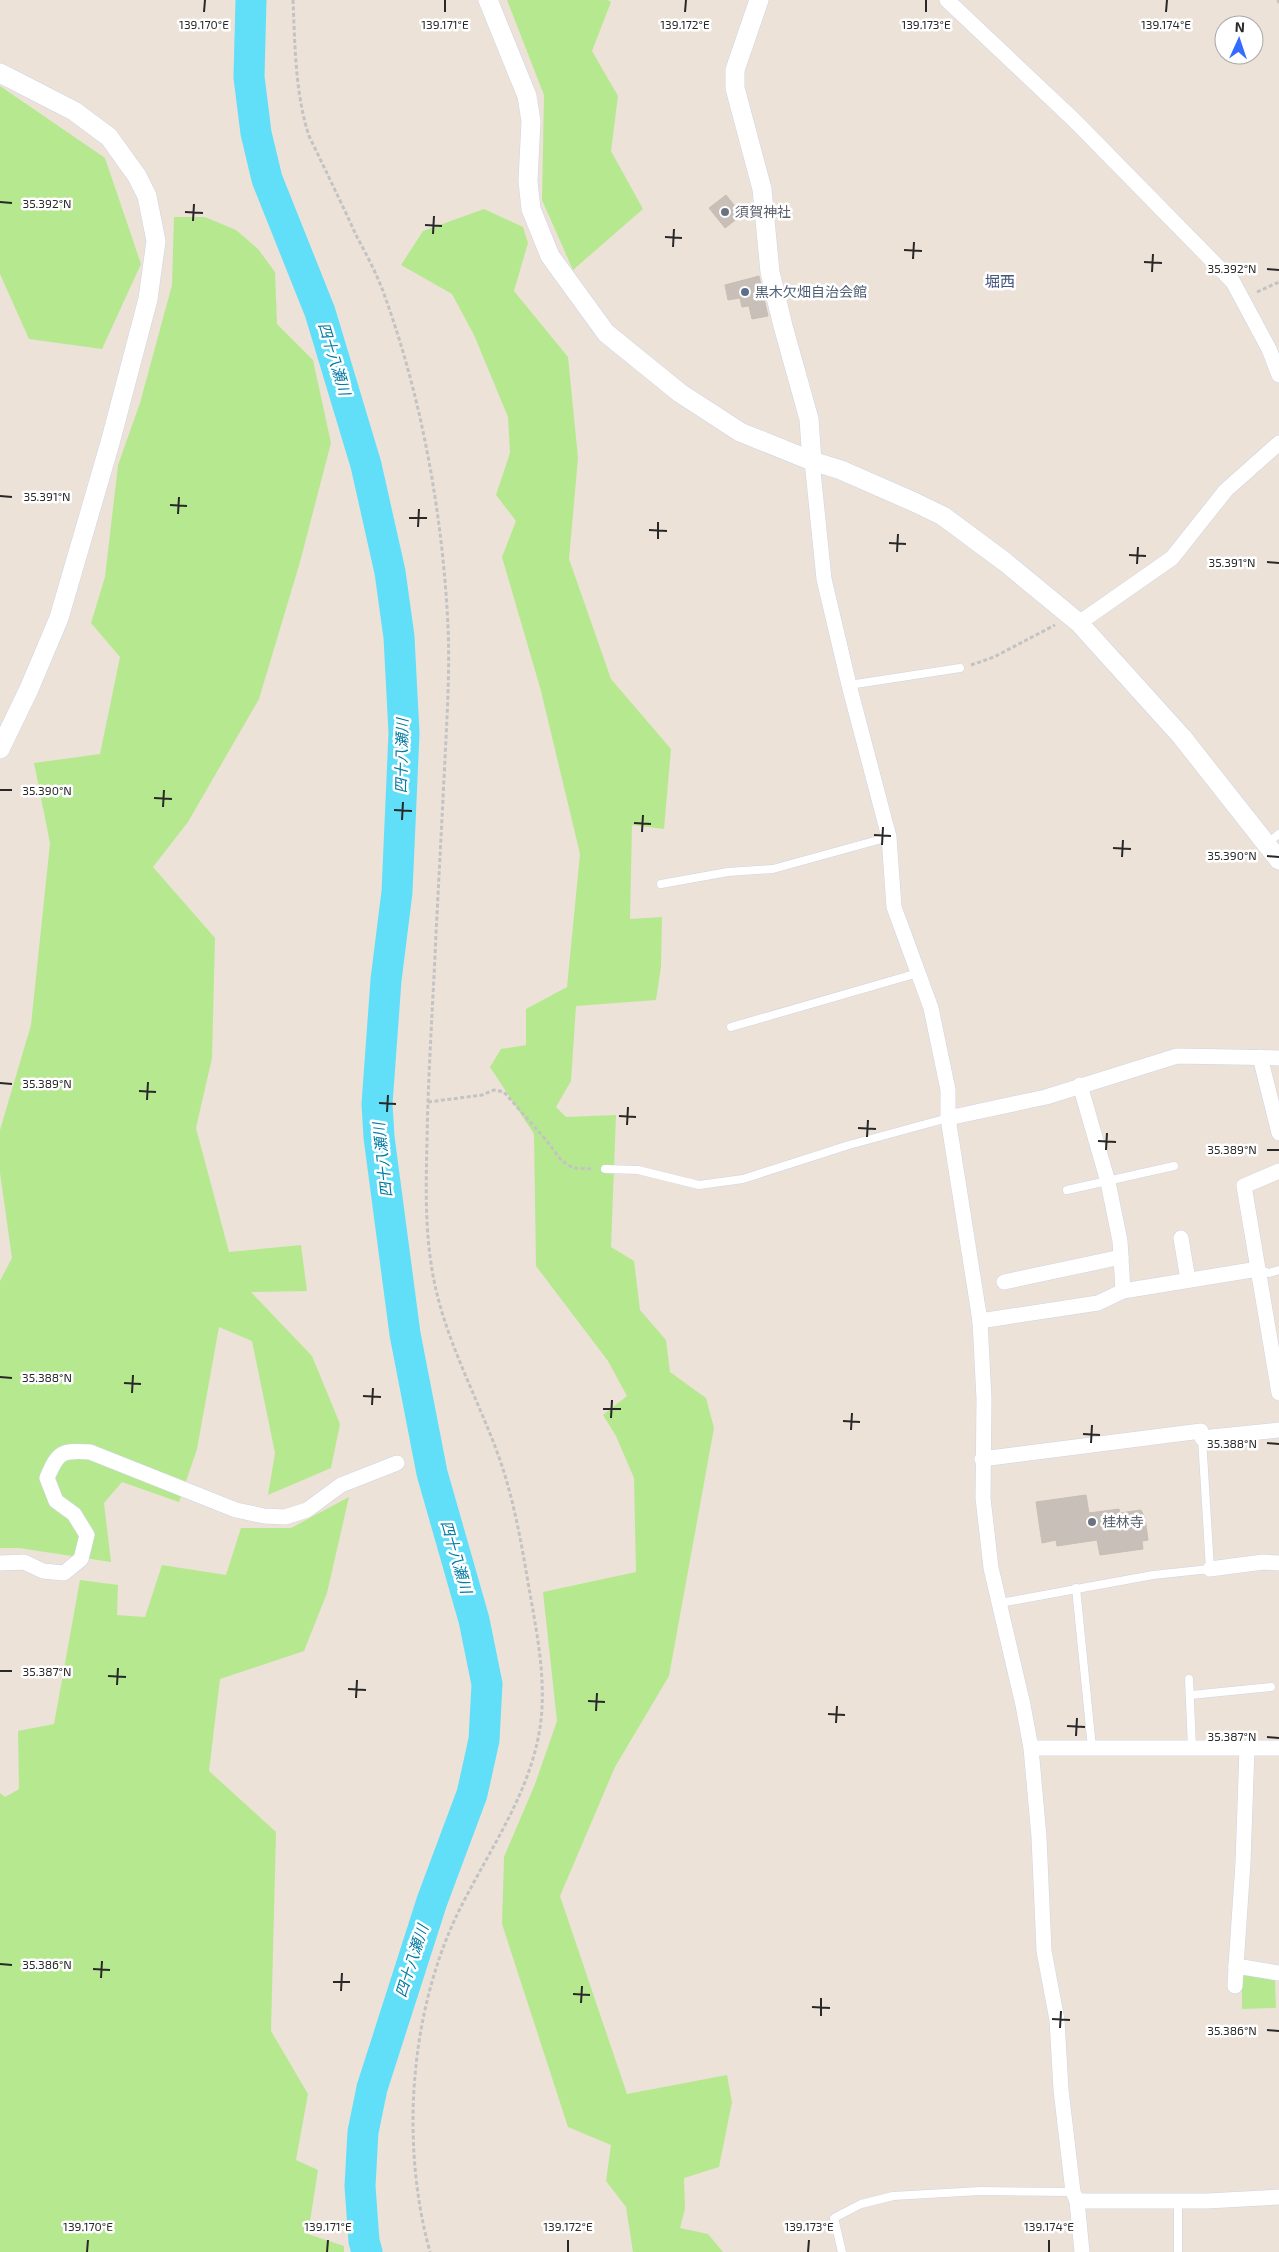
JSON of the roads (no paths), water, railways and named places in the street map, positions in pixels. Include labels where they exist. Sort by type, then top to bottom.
[{"type":"street","points":[[488,0],[527,96],[531,121],[528,181],[531,209],[550,256],[606,333],[680,393],[740,432],[812,461],[840,470],[943,516],[1005,562],[1075,620],[1273,839],[1279,860]]},
{"type":"street","points":[[759,0],[735,70],[735,88],[762,189],[770,272],[809,419],[824,579],[849,685],[889,838],[894,907],[931,1008],[946,1081],[948,1118],[980,1321],[984,1399],[983,1498],[991,1568],[1024,1705],[1031,1748],[1039,1837],[1044,1951],[1057,2020],[1061,2090],[1082,2252]]},
{"type":"street","points":[[947,0],[1082,128],[1233,282],[1269,349],[1279,375]]},
{"type":"street","points":[[0,73],[74,111],[109,138],[137,176],[147,196],[156,241],[148,299],[110,443],[62,610],[49,646],[0,749]]},
{"type":"street","points":[[1075,620],[1172,558],[1226,490],[1279,443]]},
{"type":"street","points":[[948,1118],[1046,1097],[1177,1056],[1279,1058]]},
{"type":"street","points":[[1260,1057],[1279,1133]]},
{"type":"street","points":[[1080,1085],[1108,1182],[1120,1241],[1123,1291]]},
{"type":"street","points":[[1279,1171],[1244,1186],[1258,1269],[1275,1341],[1279,1393]]},
{"type":"street","points":[[1181,1238],[1188,1280]]},
{"type":"street","points":[[1004,1282],[1121,1258]]},
{"type":"street","points":[[980,1321],[1098,1303],[1123,1291],[1258,1269]]},
{"type":"street","points":[[982,1459],[1201,1431],[1202,1438],[1279,1430]]},
{"type":"street","points":[[0,1563],[24,1562],[44,1571],[64,1573],[81,1559],[86,1535],[74,1514],[56,1501],[47,1478],[55,1458],[69,1451],[90,1452],[236,1510],[264,1516],[285,1517],[307,1510],[341,1485],[397,1463]]},
{"type":"street","points":[[1210,1569],[1263,1562],[1279,1562]]},
{"type":"street","points":[[1031,1748],[1279,1748]]},
{"type":"street","points":[[1234,1986],[1243,1863],[1247,1748]]},
{"type":"street","points":[[1236,1966],[1279,1973]]},
{"type":"street","points":[[1075,2196],[1178,2201],[1279,2197]]},
{"type":"lane","points":[[849,685],[960,668]]},
{"type":"lane","points":[[661,884],[728,872],[774,869],[889,838]]},
{"type":"lane","points":[[731,1027],[918,973]]},
{"type":"lane","points":[[605,1169],[638,1170],[699,1184],[742,1179],[849,1144],[948,1118]]},
{"type":"lane","points":[[1067,1190],[1174,1166]]},
{"type":"lane","points":[[1258,1269],[1269,1273],[1279,1270]]},
{"type":"lane","points":[[1000,1603],[1153,1575],[1210,1569],[1202,1438]]},
{"type":"lane","points":[[1076,1588],[1092,1748]]},
{"type":"lane","points":[[1189,1679],[1192,1748]]},
{"type":"lane","points":[[1191,1695],[1271,1688]]},
{"type":"lane","points":[[842,2252],[834,2218],[861,2204],[893,2196],[970,2192],[1075,2196]]},
{"type":"lane","points":[[1178,2201],[1178,2252]]},
{"type":"waterway","name":"四十八瀬川","points":[[251,0],[249,77],[256,133],[267,179],[320,312],[366,465],[390,572],[399,637],[404,733],[397,892],[386,980],[377,1104],[379,1137],[405,1334],[432,1473],[474,1620],[487,1684],[484,1740],[472,1794],[432,1901],[372,2088],[363,2132],[360,2186],[364,2241],[367,2252]]},
{"type":"place","name":"須賀神社","points":[[725,212]]},
{"type":"place","name":"黒木欠畑自治会館","points":[[745,292]]},
{"type":"place","name":"桂林寺","points":[[1092,1522]]},
{"type":"district","name":"堀西","points":[[1000,282]]}]
